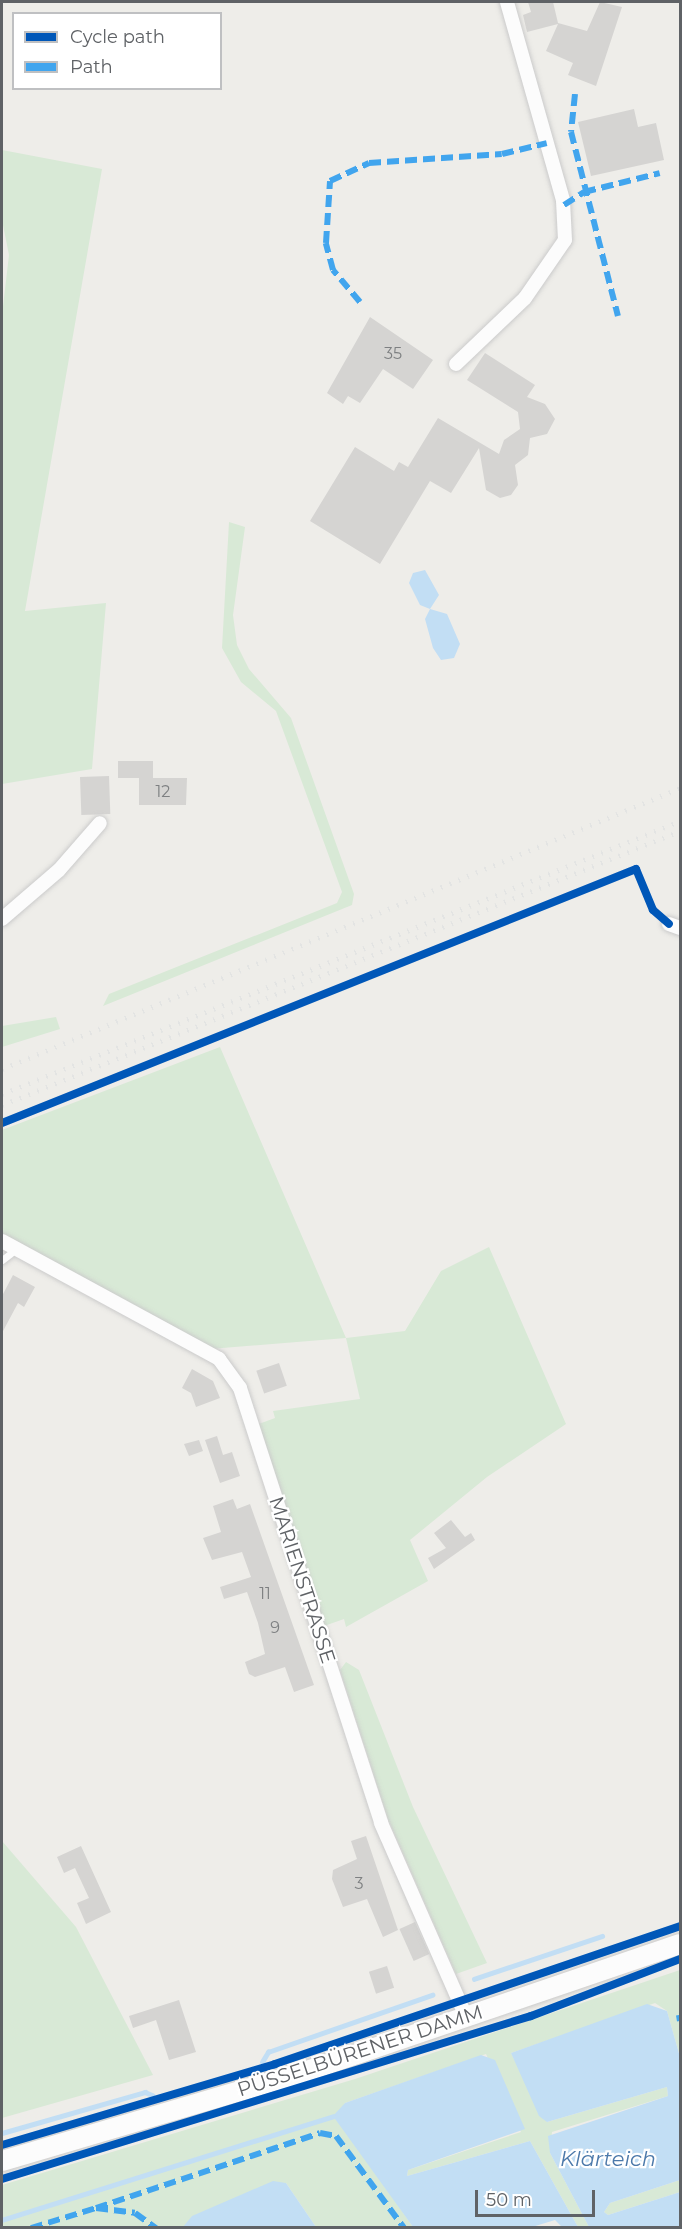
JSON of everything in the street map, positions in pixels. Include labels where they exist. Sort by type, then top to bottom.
[{"type":"main road","name":"PÜSSELBÜRENER DAMM","points":[[2,2161],[466,2017],[681,1944]]},
{"type":"street","points":[[456,364],[525,298],[565,240],[564,200],[507,2]]},
{"type":"street","points":[[2,919],[59,870],[100,823]]},
{"type":"street","name":"MARIENSTRASSE","points":[[2,1241],[219,1359],[240,1388],[381,1823],[466,2017]]},
{"type":"lane","points":[[2,1260],[16,1249]]},
{"type":"green space","points":[[2,150],[102,169],[25,611],[106,603],[92,769],[2,784],[2,315],[9,255],[2,220]]},
{"type":"green space","points":[[229,522],[245,527],[233,615],[237,645],[249,669],[291,718],[354,894],[352,905],[103,1006],[109,994],[337,903],[342,892],[276,711],[241,682],[222,648]]},
{"type":"green space","points":[[56,1017],[60,1029],[2,1047],[2,1026]]},
{"type":"green space","points":[[220,1047],[346,1338],[210,1349],[2,1237],[2,1130]]},
{"type":"green space","points":[[489,1247],[566,1424],[487,1477],[410,1540],[428,1581],[346,1627],[344,1619],[324,1626],[256,1425],[275,1418],[273,1411],[360,1399],[346,1338],[405,1331],[441,1271]]},
{"type":"green space","points":[[346,1662],[359,1670],[413,1807],[487,1963],[456,1974],[388,1819],[340,1670]]},
{"type":"green space","points":[[2,1841],[76,1927],[153,2075],[2,2118]]},
{"type":"green space","points":[[680,1970],[680,2057],[667,2011],[655,2003],[511,2053],[547,2122],[667,2087],[668,2096],[552,2132],[550,2153],[589,2227],[578,2227],[530,2141],[407,2176],[408,2170],[521,2132],[486,2054],[345,2103],[338,2119],[413,2227],[316,2227],[286,2183],[183,2227],[2,2228],[2,2185],[355,2079]]},
{"type":"green space","points":[[680,2180],[680,2192],[608,2215],[604,2212],[610,2203]]},
{"type":"water","points":[[425,570],[439,595],[430,609],[420,605],[409,583],[413,573]]},
{"type":"water","points":[[430,609],[447,614],[460,644],[454,658],[441,660],[433,648],[425,619]]},
{"type":"water","name":"Klärteich","points":[[647,2004],[667,2011],[680,2057],[680,2180],[610,2203],[604,2212],[608,2215],[680,2192],[680,2227],[589,2227],[550,2153],[548,2136],[668,2096],[667,2087],[547,2122],[539,2116],[511,2053]]},
{"type":"water","name":"Klärteich","points":[[481,2055],[495,2060],[525,2129],[408,2170],[407,2176],[530,2141],[578,2227],[562,2227],[555,2220],[532,2227],[413,2227],[333,2116],[345,2103]]},
{"type":"water","points":[[273,2181],[286,2183],[316,2227],[183,2227],[192,2216]]},
{"type":"building","points":[[528,2],[553,2],[558,23],[587,31],[600,2],[622,7],[596,86],[568,75],[573,63],[546,51],[558,24],[527,32],[523,15],[531,12]]},
{"type":"building","points":[[634,109],[638,127],[656,123],[664,160],[591,176],[578,122]]},
{"type":"building","points":[[370,317],[433,360],[413,389],[383,369],[360,403],[348,396],[343,404],[327,393]]},
{"type":"building","points":[[485,353],[535,385],[527,397],[545,404],[555,419],[547,434],[530,438],[528,455],[515,465],[518,485],[511,495],[500,498],[486,490],[479,448],[451,493],[430,481],[380,564],[310,521],[355,447],[394,471],[399,462],[408,467],[438,418],[499,454],[504,440],[520,429],[518,412],[467,380]]},
{"type":"building","points":[[118,761],[153,761],[153,778],[187,778],[186,805],[139,805],[139,778],[118,778]]},
{"type":"building","points":[[109,776],[110,814],[81,815],[80,777]]},
{"type":"building","points":[[13,1275],[35,1287],[24,1307],[18,1303],[2,1333],[2,1296]]},
{"type":"building","points":[[279,1363],[287,1386],[264,1394],[256,1371]]},
{"type":"building","points":[[192,1369],[213,1381],[220,1398],[196,1407],[191,1393],[182,1388]]},
{"type":"building","points":[[217,1436],[223,1455],[232,1452],[240,1476],[220,1483],[205,1440]]},
{"type":"building","points":[[199,1440],[203,1451],[189,1456],[184,1444]]},
{"type":"building","points":[[233,1499],[237,1509],[250,1504],[314,1685],[294,1692],[285,1667],[255,1677],[249,1674],[245,1662],[265,1654],[258,1623],[247,1592],[224,1599],[220,1587],[251,1577],[242,1552],[212,1560],[203,1538],[221,1532],[213,1506]]},
{"type":"building","points":[[451,1520],[465,1537],[471,1533],[475,1540],[434,1569],[428,1558],[446,1548],[434,1533]]},
{"type":"building","points":[[366,1836],[398,1930],[383,1937],[367,1899],[343,1907],[332,1879],[333,1870],[357,1859],[351,1841]]},
{"type":"building","points":[[81,1846],[111,1912],[86,1924],[77,1903],[89,1898],[75,1868],[64,1873],[57,1857]]},
{"type":"building","points":[[415,1922],[429,1954],[414,1961],[399,1929]]},
{"type":"building","points":[[387,1966],[394,1988],[376,1994],[369,1972]]},
{"type":"building","points":[[179,2000],[196,2052],[169,2060],[156,2020],[133,2028],[129,2016]]},
{"type":"waterway","points":[[474,1979],[602,1936]]},
{"type":"waterway","points":[[262,2062],[268,2052],[432,1995]]},
{"type":"waterway","points":[[2,2133],[145,2092],[152,2095]]},
{"type":"waterway","points":[[2,2220],[333,2116]]},
{"type":"railway","points":[[2,1069],[680,788]]},
{"type":"railway","points":[[2,1094],[680,821]]},
{"type":"railway","points":[[2,1105],[680,831]]},
{"type":"marked path","points":[[575,94],[571,132],[618,316]]},
{"type":"marked path","points":[[360,302],[333,270],[326,243],[330,181],[369,163],[502,154],[547,143]]},
{"type":"marked path","points":[[564,205],[584,192],[660,173]]},
{"type":"marked path","points":[[679,2015],[680,2021]]},
{"type":"marked path","points":[[96,2208],[320,2133],[336,2136],[404,2228]]},
{"type":"marked path","points":[[31,2228],[96,2208],[135,2213],[156,2228]]},
{"type":"cycle path","points":[[2,1123],[636,869],[653,910],[669,924]]},
{"type":"cycle path","points":[[2,2145],[275,2064],[680,1926]]},
{"type":"cycle path","points":[[2,2179],[531,2016],[680,1959]]}]
